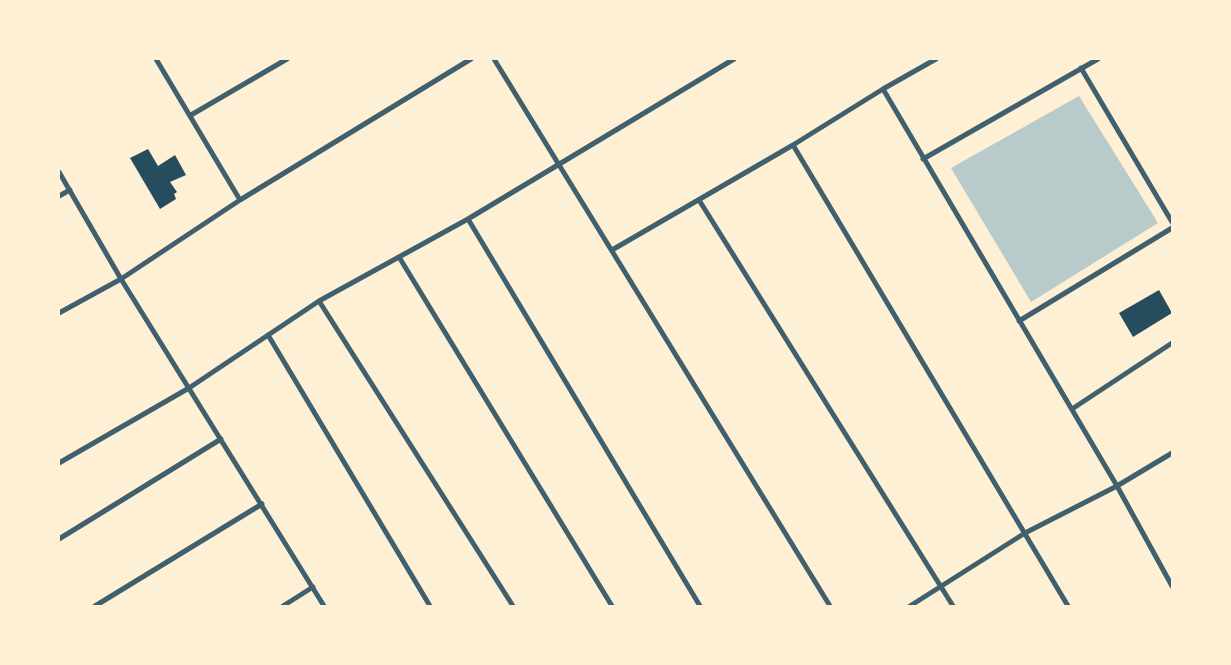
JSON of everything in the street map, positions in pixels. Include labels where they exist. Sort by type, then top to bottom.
[{"type":"street","points":[[156,59],[240,200]]},
{"type":"street","points":[[190,115],[287,59]]},
{"type":"street","points":[[59,313],[121,279],[240,200],[471,59]]},
{"type":"street","points":[[494,59],[830,606]]},
{"type":"street","points":[[59,463],[189,388],[319,302],[468,220],[734,59]]},
{"type":"street","points":[[612,250],[936,59]]},
{"type":"street","points":[[923,159],[1098,59]]},
{"type":"street","points":[[1081,68],[1172,222]]},
{"type":"street","points":[[883,89],[1117,486],[1172,586]]},
{"type":"street","points":[[793,145],[1068,606]]},
{"type":"street","points":[[59,172],[121,279],[324,606]]},
{"type":"street","points":[[59,196],[70,190]]},
{"type":"street","points":[[699,200],[953,606]]},
{"type":"street","points":[[468,220],[700,606]]},
{"type":"street","points":[[1020,321],[1172,228]]},
{"type":"street","points":[[399,257],[612,606]]},
{"type":"street","points":[[319,302],[513,606]]},
{"type":"street","points":[[268,335],[430,606]]},
{"type":"street","points":[[1072,409],[1172,343]]},
{"type":"street","points":[[59,539],[221,439]]},
{"type":"street","points":[[910,606],[1025,533],[1117,486],[1172,453]]},
{"type":"street","points":[[95,606],[262,504]]},
{"type":"street","points":[[283,606],[313,587]]},
{"type":"shaded area","points":[[1079,96],[1158,223],[1031,302],[951,168]]},
{"type":"building","points":[[148,149],[158,166],[175,155],[186,175],[170,182],[177,192],[174,194],[176,199],[160,209],[130,158]]},
{"type":"building","points":[[1159,290],[1172,313],[1133,337],[1119,313]]}]
